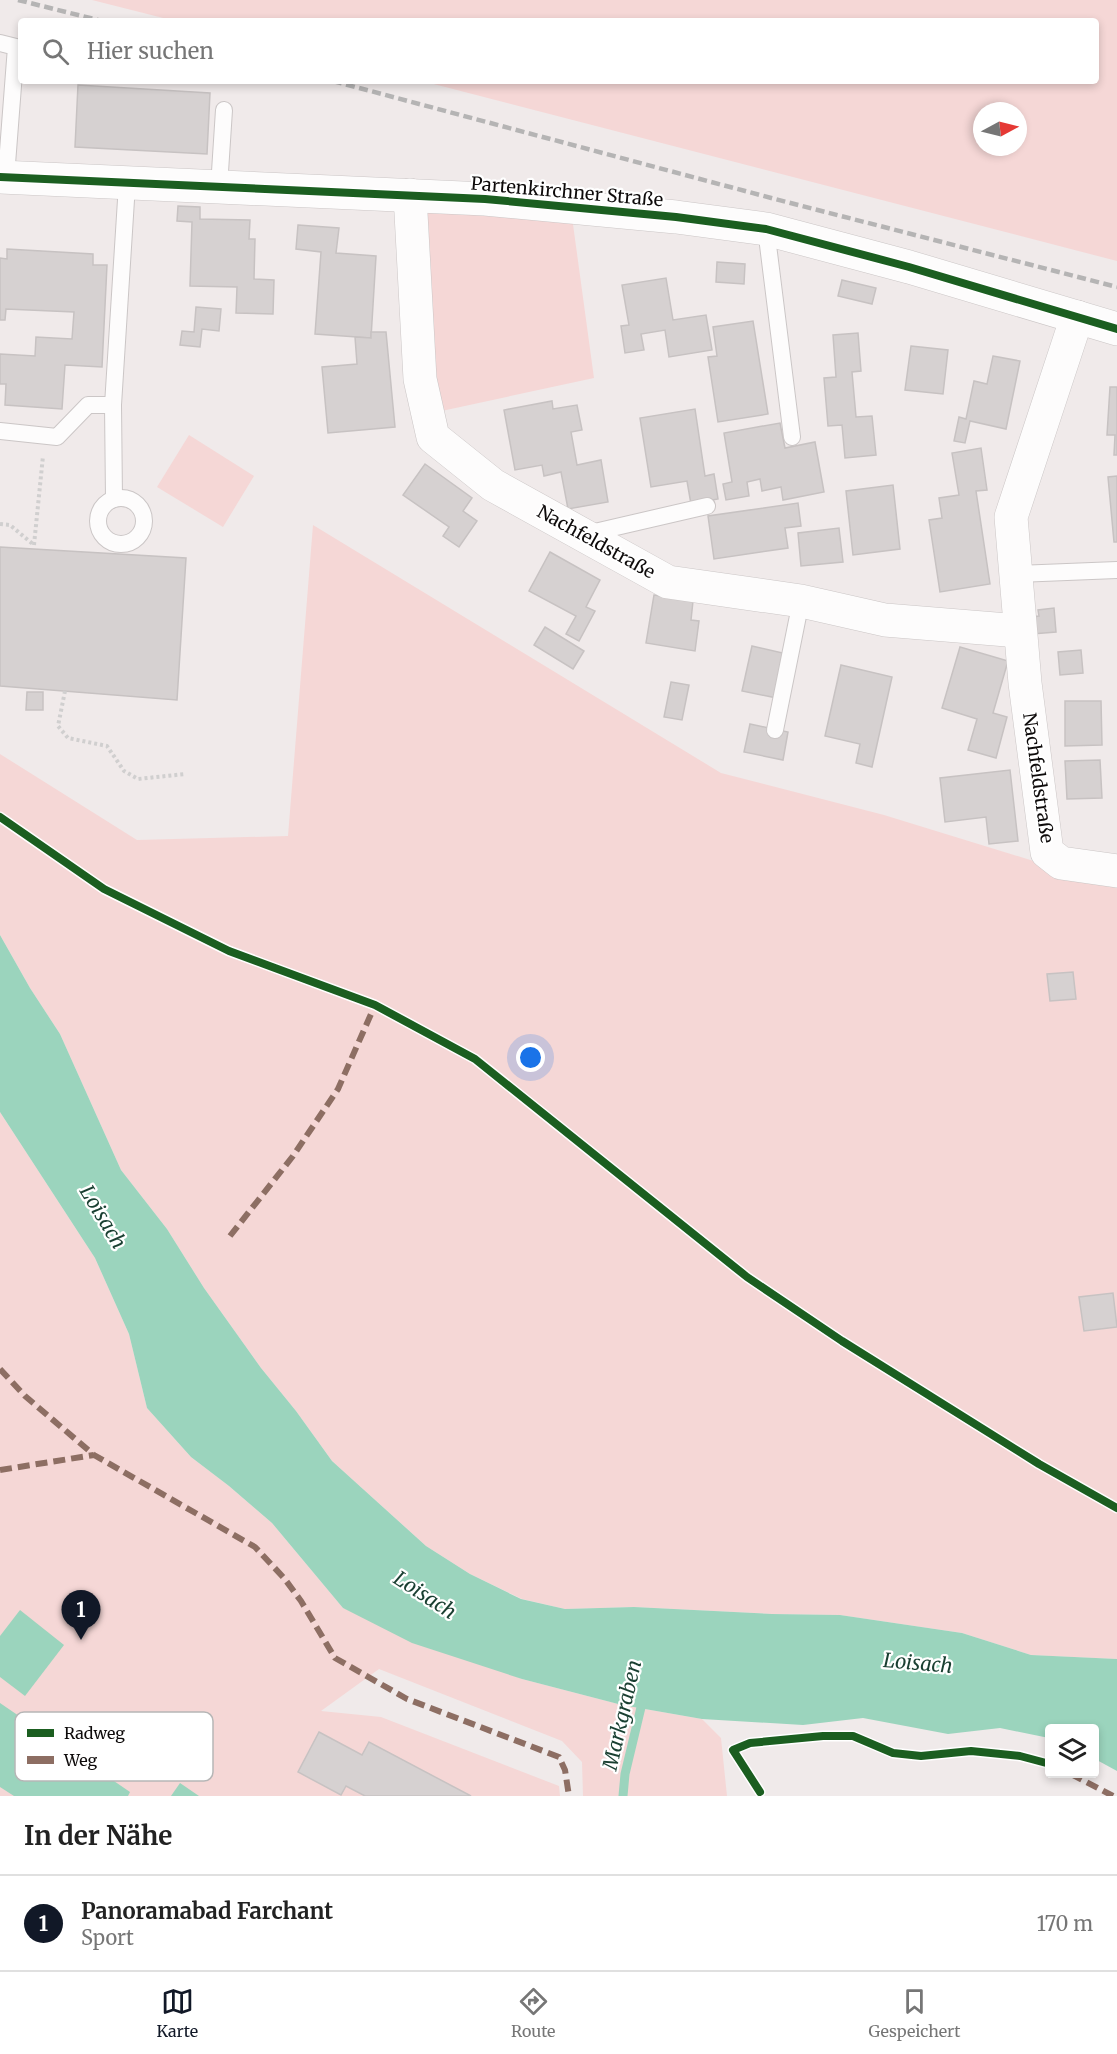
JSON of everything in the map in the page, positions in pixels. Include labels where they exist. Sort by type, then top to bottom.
[{"type":"street","name":"Partenkirchner Straße","points":[[3,177],[410,195],[584,207],[766,229],[909,267],[1117,328]]},
{"type":"street","name":"Nachfeldstraße","points":[[410,195],[420,379],[433,437],[493,485],[668,582],[801,601],[885,620],[1020,631]]},
{"type":"street","name":"Nachfeldstraße","points":[[1077,317],[1011,517],[1020,631],[1047,852],[1061,863],[1117,871]]},
{"type":"lane","points":[[0,43],[16,47],[3,177]]},
{"type":"lane","points":[[219,188],[224,110]]},
{"type":"lane","points":[[114,499],[113,405],[127,184]]},
{"type":"lane","points":[[766,229],[792,437]]},
{"type":"lane","points":[[0,431],[57,437],[88,405],[113,405]]},
{"type":"lane","points":[[583,535],[707,506]]},
{"type":"lane","points":[[1017,574],[1117,570]]},
{"type":"lane","points":[[775,730],[801,601]]},
{"type":"path","points":[[0,524],[9,525],[34,545],[45,436]]},
{"type":"path","points":[[65,691],[58,726],[68,738],[107,746],[124,771],[138,779],[185,774]]},
{"type":"shaded area","points":[[92,0],[1117,0],[1117,261],[434,84],[1099,84],[1099,18],[163,18]]},
{"type":"shaded area","points":[[418,212],[572,217],[594,378],[437,412]]},
{"type":"shaded area","points":[[189,435],[254,476],[223,527],[157,487]]},
{"type":"shaded area","points":[[313,525],[721,773],[884,815],[1040,863],[1117,882],[1117,1659],[1031,1655],[962,1633],[840,1615],[634,1607],[565,1609],[522,1599],[470,1574],[426,1546],[332,1461],[204,1288],[167,1229],[121,1170],[60,1034],[30,988],[0,935],[0,754],[137,840],[288,836]]},
{"type":"shaded area","points":[[0,1112],[95,1258],[129,1334],[147,1408],[191,1457],[272,1523],[343,1608],[522,1679],[622,1705],[702,1719],[721,1738],[727,1796],[583,1796],[582,1762],[562,1741],[379,1669],[321,1711],[381,1717],[559,1786],[560,1796],[0,1796]]},
{"type":"water","name":"Loisach","points":[[0,935],[30,988],[60,1034],[121,1170],[167,1229],[204,1288],[261,1368],[332,1461],[426,1546],[470,1574],[521,1599],[565,1609],[634,1607],[840,1615],[962,1633],[1031,1655],[1117,1659],[1117,1771],[1099,1761],[1099,1724],[1045,1724],[1045,1737],[1000,1728],[948,1734],[863,1718],[803,1725],[702,1719],[622,1705],[522,1679],[412,1643],[343,1608],[272,1523],[191,1457],[147,1408],[129,1334],[95,1258],[0,1112]]},
{"type":"water","points":[[20,1610],[64,1645],[25,1696],[0,1677],[0,1636]]},
{"type":"water","points":[[0,1703],[15,1713],[15,1781],[114,1781],[130,1792],[128,1796],[14,1796],[0,1787]]},
{"type":"water","points":[[180,1783],[199,1796],[171,1796]]},
{"type":"building","points":[[78,85],[210,93],[207,154],[75,147]]},
{"type":"building","points":[[178,206],[200,207],[200,219],[250,220],[249,239],[255,239],[254,279],[274,280],[273,314],[236,313],[237,287],[190,286],[192,222],[177,221]]},
{"type":"building","points":[[298,225],[339,228],[336,253],[376,256],[371,338],[315,334],[321,252],[296,249]]},
{"type":"building","points":[[7,249],[93,254],[93,265],[107,265],[102,367],[65,365],[62,409],[5,405],[6,384],[0,384],[0,354],[35,356],[36,337],[72,339],[74,312],[6,309],[5,320],[0,320],[0,258],[7,259]]},
{"type":"building","points":[[717,262],[745,264],[744,284],[716,282]]},
{"type":"building","points":[[666,278],[673,320],[706,315],[712,350],[669,357],[665,330],[641,334],[644,350],[625,353],[621,326],[629,325],[622,285]]},
{"type":"building","points":[[842,280],[876,288],[872,304],[838,296]]},
{"type":"building","points":[[196,307],[221,309],[219,331],[202,329],[200,347],[180,345],[182,331],[194,332]]},
{"type":"building","points":[[753,321],[768,414],[718,422],[708,357],[717,356],[713,327]]},
{"type":"building","points":[[371,332],[386,332],[395,427],[328,433],[322,367],[357,364],[355,337],[371,338]]},
{"type":"building","points":[[858,333],[861,371],[852,372],[856,417],[872,416],[876,455],[845,458],[842,425],[828,426],[824,378],[836,377],[833,335]]},
{"type":"building","points":[[911,346],[948,350],[943,394],[905,390]]},
{"type":"building","points":[[993,356],[1020,361],[1006,429],[970,421],[965,443],[954,441],[959,417],[966,419],[974,381],[987,384]]},
{"type":"building","points":[[1110,387],[1117,387],[1117,455],[1114,455],[1115,435],[1107,435]]},
{"type":"building","points":[[552,401],[553,409],[577,405],[582,430],[571,432],[577,465],[601,460],[608,502],[568,509],[561,472],[544,476],[542,465],[515,470],[504,410]]},
{"type":"building","points":[[695,409],[705,476],[714,474],[718,499],[691,504],[687,481],[651,487],[640,418]]},
{"type":"building","points":[[780,423],[785,448],[815,442],[824,492],[783,500],[781,487],[762,491],[760,479],[747,482],[749,496],[726,500],[723,484],[732,482],[724,433]]},
{"type":"building","points":[[981,448],[987,490],[976,491],[990,584],[940,592],[929,520],[942,518],[939,498],[959,495],[952,453]]},
{"type":"building","points":[[425,464],[472,498],[463,511],[477,521],[459,547],[443,536],[449,527],[403,495]]},
{"type":"building","points":[[1117,476],[1117,542],[1114,542],[1108,477]]},
{"type":"building","points":[[893,485],[900,549],[853,555],[846,491]]},
{"type":"building","points":[[798,503],[801,526],[785,528],[788,548],[714,559],[708,516]]},
{"type":"building","points":[[839,528],[843,562],[801,566],[798,533]]},
{"type":"building","points":[[0,547],[186,558],[177,700],[0,686]]},
{"type":"building","points":[[550,552],[600,580],[586,607],[595,611],[579,641],[566,634],[576,616],[529,591]]},
{"type":"building","points":[[654,595],[693,601],[691,620],[699,621],[695,651],[646,643]]},
{"type":"building","points":[[1054,608],[1056,632],[1032,634],[1030,617],[1039,616],[1038,610]]},
{"type":"building","points":[[545,627],[584,651],[573,669],[534,645]]},
{"type":"building","points":[[752,646],[787,654],[777,698],[742,691]]},
{"type":"building","points":[[960,647],[1008,661],[993,713],[1007,717],[996,758],[968,750],[977,719],[942,708]]},
{"type":"building","points":[[1081,650],[1083,673],[1060,675],[1058,652]]},
{"type":"building","points":[[841,665],[892,677],[872,767],[856,763],[860,744],[825,736]]},
{"type":"building","points":[[671,682],[689,685],[682,720],[664,717]]},
{"type":"building","points":[[27,692],[43,692],[43,710],[26,710]]},
{"type":"building","points":[[1065,701],[1101,701],[1102,745],[1065,746]]},
{"type":"building","points":[[750,724],[788,732],[783,760],[744,752]]},
{"type":"building","points":[[1100,760],[1102,798],[1067,799],[1065,761]]},
{"type":"building","points":[[1010,770],[1018,841],[989,844],[986,817],[945,822],[940,778]]},
{"type":"building","points":[[1073,972],[1076,999],[1050,1001],[1047,974]]},
{"type":"building","points":[[1113,1293],[1117,1327],[1084,1331],[1079,1297]]},
{"type":"building","points":[[319,1732],[362,1755],[369,1742],[471,1796],[365,1796],[346,1786],[341,1795],[298,1772]]},
{"type":"waterway","name":"Markgraben","points":[[623,1796],[625,1774],[643,1699]]},
{"type":"railway","points":[[18,0],[90,18]]},
{"type":"railway","points":[[344,84],[1117,287]]},
{"type":"marked path","points":[[230,1236],[293,1156],[338,1089],[375,1005]]},
{"type":"marked path","points":[[0,1369],[25,1396],[94,1455],[255,1547],[284,1578],[301,1601],[335,1658],[407,1699],[559,1757],[565,1770],[569,1796]]},
{"type":"marked path","points":[[0,1470],[94,1455]]},
{"type":"marked path","points":[[1079,1778],[1113,1796]]},
{"type":"cycle path","points":[[0,177],[485,199],[676,217],[766,229],[909,267],[1117,329]]},
{"type":"cycle path","points":[[0,817],[104,889],[229,951],[375,1005],[475,1059],[747,1277],[842,1341],[1039,1464],[1117,1508]]},
{"type":"cycle path","points":[[760,1792],[733,1750],[750,1743],[823,1736],[853,1736],[893,1753],[921,1756],[971,1751],[1020,1756],[1045,1763]]},
{"type":"place","name":"Panoramabad Farchant","points":[[81,1640]]}]
